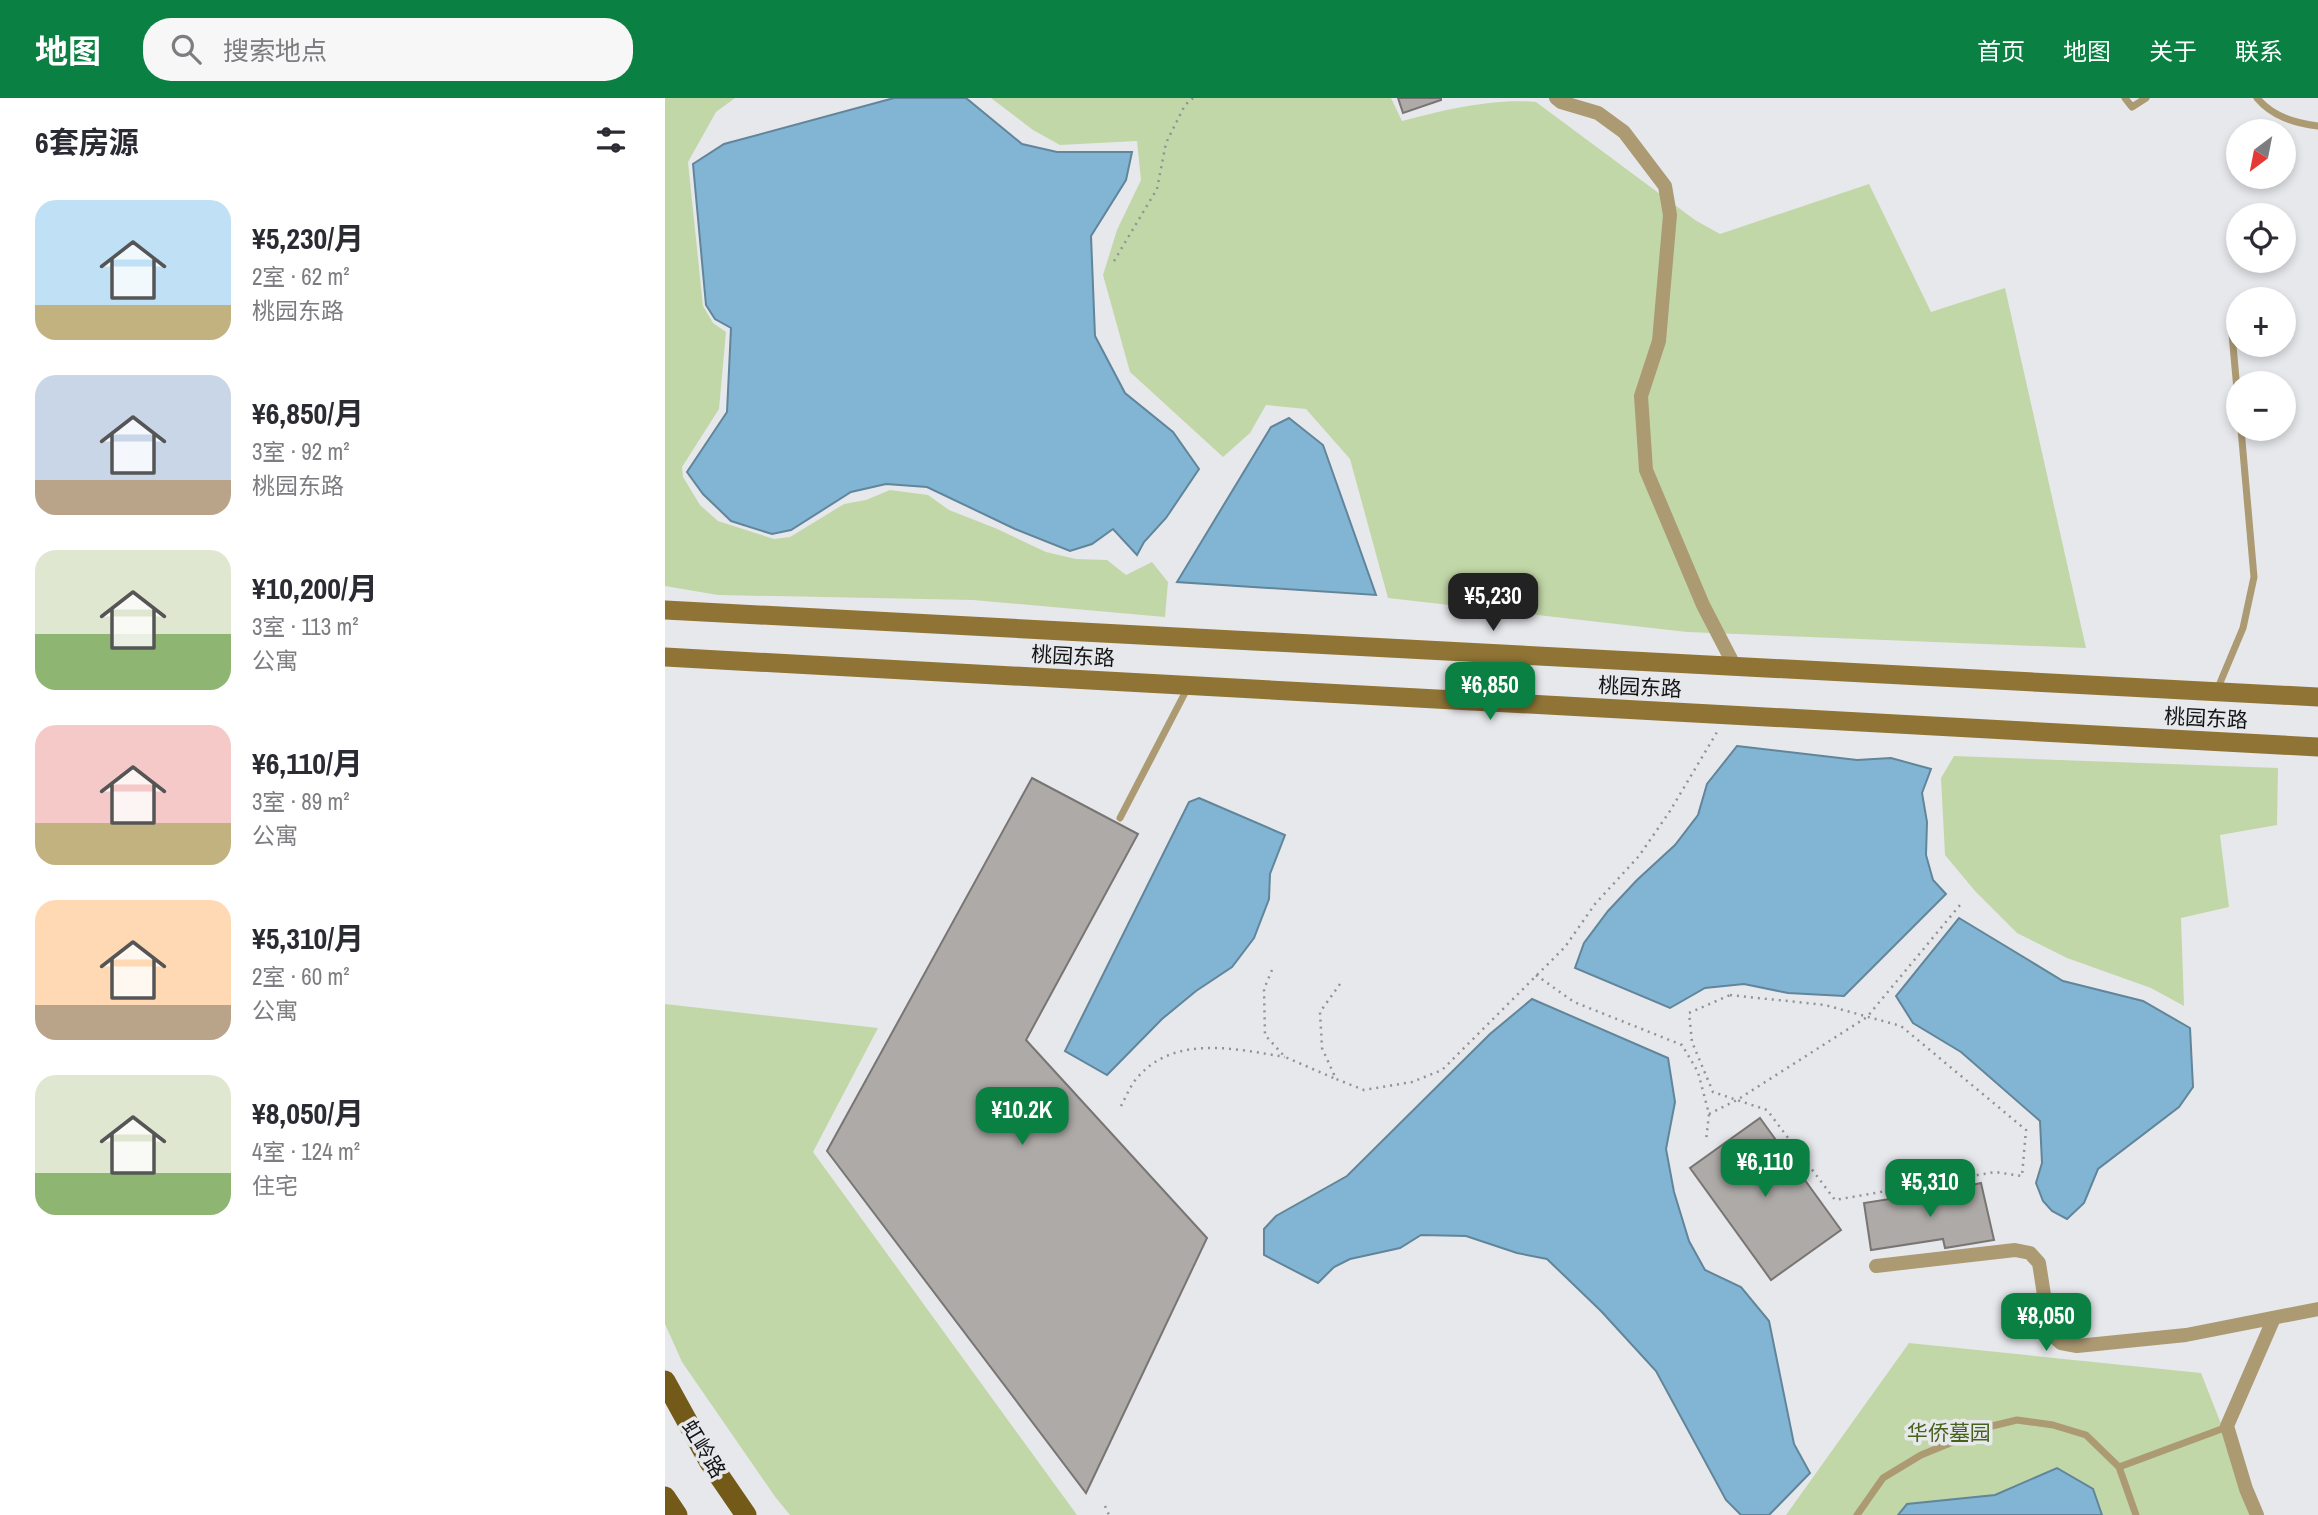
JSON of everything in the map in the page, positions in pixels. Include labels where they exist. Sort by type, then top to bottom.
[{"type":"main road","name":"桃园东路","points":[[665,610],[2318,697]]},
{"type":"main road","name":"桃园东路","points":[[665,657],[2318,747]]},
{"type":"main road","name":"虹岭路","points":[[665,1381],[709,1461],[746,1515]]},
{"type":"main road","points":[[665,1497],[677,1515]]},
{"type":"street","points":[[1556,98],[1598,113],[1623,132],[1665,186],[1671,215],[1659,341],[1641,396],[1646,470],[1703,605],[1734,665]]},
{"type":"street","points":[[1876,1266],[2015,1250],[2030,1253],[2039,1263],[2050,1333],[2061,1343],[2077,1346],[2186,1335],[2318,1309]]},
{"type":"street","points":[[2257,1515],[2246,1489],[2227,1426],[2274,1318]]},
{"type":"lane","points":[[2125,98],[2132,107],[2145,98]]},
{"type":"lane","points":[[2257,98],[2265,107],[2293,122],[2318,126]]},
{"type":"lane","points":[[2217,690],[2243,628],[2254,577],[2242,441]]},
{"type":"lane","points":[[1120,818],[1189,685]]},
{"type":"lane","points":[[1857,1515],[1883,1478],[1902,1466],[1921,1455],[1992,1426],[2017,1420],[2053,1425],[2086,1435],[2119,1467],[2136,1515]]},
{"type":"lane","points":[[2119,1467],[2227,1426]]},
{"type":"path","points":[[1114,261],[1157,189],[1165,143],[1185,105],[1193,98]]},
{"type":"path","points":[[1121,1106],[1137,1078],[1163,1057],[1192,1048],[1236,1049],[1285,1057],[1364,1090],[1412,1082],[1441,1070],[1565,947],[1595,904],[1639,856],[1670,811],[1728,714]]},
{"type":"path","points":[[1709,1114],[1737,1100],[1867,1017],[1960,905]]},
{"type":"path","points":[[1272,970],[1264,989],[1265,1035],[1285,1057]]},
{"type":"path","points":[[1536,975],[1574,1002],[1682,1045],[1697,1072],[1709,1114],[1706,1141]]},
{"type":"path","points":[[1336,1079],[1322,1048],[1320,1012],[1340,984]]},
{"type":"path","points":[[1730,995],[1825,1005],[1867,1017],[1901,1026],[2026,1130],[2022,1176],[1995,1172],[1835,1200],[1767,1110],[1713,1092],[1692,1042],[1689,1013],[1730,995]]},
{"type":"path","points":[[1105,1506],[1109,1515]]},
{"type":"green space","points":[[665,98],[735,98],[716,112],[688,162],[703,306],[713,323],[726,332],[719,409],[682,467],[683,477],[700,505],[718,521],[774,539],[790,537],[844,504],[866,500],[890,490],[928,495],[949,510],[1046,552],[1076,559],[1107,560],[1126,575],[1152,562],[1168,582],[1165,617],[973,600],[718,595],[665,586]]},
{"type":"green space","points":[[991,98],[1391,98],[1402,121],[1486,103],[1536,102],[1695,220],[1720,234],[1869,184],[1931,312],[2005,288],[2086,648],[1687,632],[1388,598],[1350,459],[1306,409],[1266,405],[1250,433],[1223,457],[1130,372],[1103,275],[1117,230],[1141,180],[1137,141],[1060,145],[1033,130]]},
{"type":"green space","points":[[1954,756],[2278,768],[2277,825],[2220,835],[2229,907],[2181,918],[2184,1006],[2151,988],[2067,958],[2017,933],[1975,891],[1945,855],[1941,778]]},
{"type":"green space","points":[[665,1004],[878,1028],[813,1152],[1077,1515],[790,1515],[776,1498],[682,1362],[665,1324]]},
{"type":"green space","name":"华侨墓园","points":[[1909,1343],[2201,1373],[2257,1515],[1786,1515]]},
{"type":"water","points":[[894,98],[966,98],[1022,144],[1057,152],[1132,152],[1126,180],[1091,236],[1095,336],[1125,393],[1173,432],[1199,469],[1137,555],[1113,529],[1092,544],[1070,551],[1015,529],[927,487],[886,484],[851,492],[791,530],[772,534],[731,521],[703,494],[687,472],[727,412],[731,328],[715,319],[706,305],[693,164],[724,144]]},
{"type":"water","points":[[1289,418],[1323,445],[1376,595],[1177,582],[1271,427]]},
{"type":"water","points":[[1737,746],[1857,760],[1891,758],[1931,769],[1922,793],[1927,822],[1926,855],[1933,880],[1946,894],[1844,996],[1788,993],[1744,984],[1705,988],[1670,1008],[1575,968],[1584,943],[1608,911],[1675,845],[1698,815],[1707,784]]},
{"type":"water","points":[[1199,798],[1285,835],[1270,874],[1269,899],[1254,938],[1232,967],[1196,991],[1162,1019],[1107,1075],[1065,1051],[1189,802]]},
{"type":"water","points":[[1959,918],[2063,981],[2143,1001],[2190,1028],[2193,1087],[2179,1107],[2098,1169],[2084,1203],[2067,1219],[2052,1211],[2043,1201],[2036,1183],[2042,1163],[2040,1121],[1961,1052],[1913,1023],[1896,996]]},
{"type":"water","points":[[1532,999],[1668,1058],[1675,1102],[1666,1149],[1674,1192],[1689,1241],[1705,1270],[1741,1287],[1769,1321],[1794,1444],[1810,1473],[1769,1515],[1741,1515],[1726,1500],[1656,1371],[1601,1311],[1547,1259],[1517,1253],[1466,1236],[1421,1235],[1400,1248],[1350,1259],[1334,1267],[1318,1283],[1264,1255],[1264,1229],[1276,1216],[1347,1176],[1490,1034]]},
{"type":"water","points":[[2057,1468],[2093,1489],[2102,1515],[1898,1515],[1907,1504],[1995,1495]]},
{"type":"building","points":[[1398,98],[1441,98],[1441,100],[1403,113]]},
{"type":"building","points":[[1032,778],[1138,834],[1026,1040],[1207,1238],[1086,1493],[827,1151]]},
{"type":"building","points":[[1760,1118],[1841,1230],[1771,1280],[1690,1168]]},
{"type":"building","points":[[1981,1183],[1994,1240],[1945,1248],[1943,1239],[1871,1250],[1864,1203],[1922,1196]]}]
